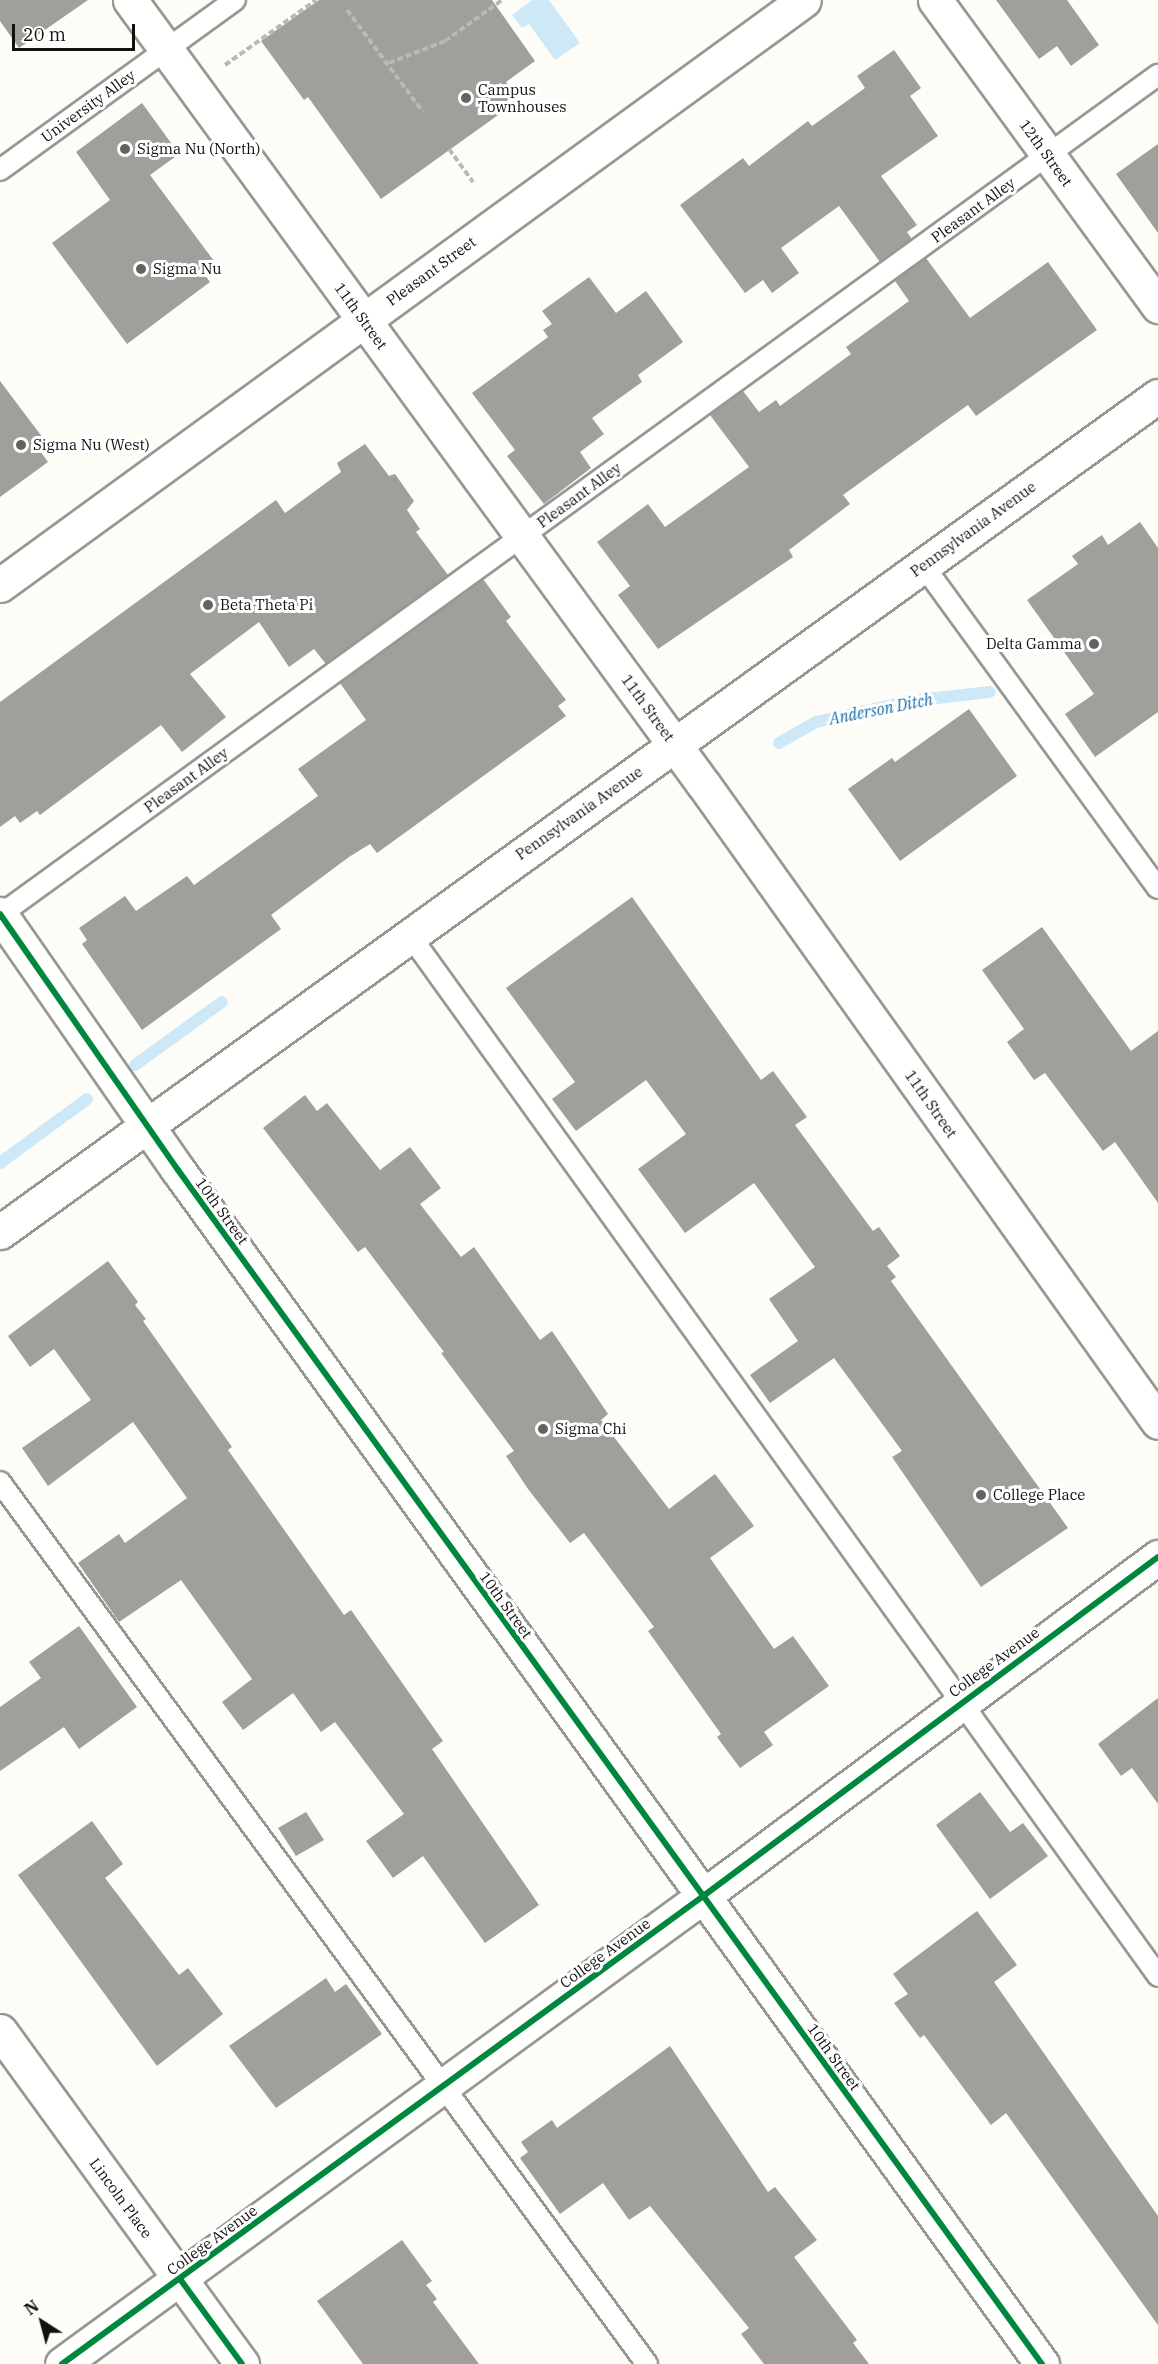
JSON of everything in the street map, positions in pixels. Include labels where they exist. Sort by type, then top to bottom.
[{"type":"street","name":"11th Street","points":[[130,0],[675,745],[1158,1422]]},
{"type":"street","name":"Pleasant Street","points":[[0,585],[804,0]]},
{"type":"street","name":"12th Street","points":[[935,0],[1158,306]]},
{"type":"street","name":"Pennsylvania Avenue","points":[[0,1232],[409,934],[1158,396]]},
{"type":"street","name":"10th Street","points":[[0,915],[146,1125],[702,1897],[1042,2364]]},
{"type":"street","name":"College Avenue","points":[[62,2364],[702,1897],[958,1702],[1158,1557]]},
{"type":"street","name":"Lincoln Place","points":[[0,2031],[242,2364]]},
{"type":"lane","name":"University Alley","points":[[0,170],[235,0]]},
{"type":"lane","name":"Pleasant Alley","points":[[0,915],[1158,75]]},
{"type":"lane","points":[[923,565],[1158,888]]},
{"type":"lane","points":[[409,934],[958,1702],[1158,1976]]},
{"type":"lane","points":[[0,1482],[646,2364]]},
{"type":"path","points":[[222,67],[316,0]]},
{"type":"path","points":[[389,63],[435,46],[502,0]]},
{"type":"path","points":[[347,10],[389,63],[423,112]]},
{"type":"path","points":[[449,148],[473,182]]},
{"type":"water","points":[[532,0],[549,0],[580,43],[555,60],[529,24],[522,28],[512,15]]},
{"type":"building","points":[[0,0],[88,0],[19,48],[0,21]]},
{"type":"building","name":"Campus Townhouses","points":[[319,0],[492,0],[535,61],[506,82],[519,100],[381,199],[308,97],[304,100],[261,41]]},
{"type":"building","points":[[996,0],[1067,0],[1099,45],[1071,66],[1057,46],[1039,59]]},
{"type":"building","points":[[894,50],[921,88],[910,96],[938,136],[881,176],[917,225],[907,232],[912,239],[880,262],[839,206],[781,248],[799,273],[772,293],[763,280],[745,293],[680,205],[743,158],[749,166],[808,121],[812,126],[865,88],[857,76]]},
{"type":"building","points":[[142,103],[179,154],[150,175],[217,265],[204,274],[210,282],[127,344],[52,243],[110,200],[76,152]]},
{"type":"building","points":[[1158,144],[1158,233],[1116,174]]},
{"type":"building","points":[[926,258],[970,318],[1048,262],[1097,330],[976,416],[968,405],[843,495],[850,504],[789,550],[793,557],[658,649],[618,595],[630,586],[597,542],[648,504],[665,527],[749,467],[710,415],[743,391],[759,412],[776,400],[780,406],[851,354],[846,347],[909,301],[895,281]]},
{"type":"building","points":[[589,277],[616,313],[646,291],[683,342],[638,375],[642,382],[592,418],[604,434],[580,452],[591,468],[544,504],[507,456],[515,450],[472,393],[548,337],[543,330],[552,324],[542,311]]},
{"type":"building","name":"Sigma Nu (West)","points":[[0,381],[46,442],[38,448],[48,462],[0,497]]},
{"type":"building","points":[[365,444],[389,476],[395,474],[414,501],[407,510],[420,529],[416,532],[448,575],[326,664],[314,649],[289,667],[259,622],[190,674],[226,717],[182,752],[161,725],[40,815],[37,811],[20,823],[15,816],[0,827],[0,702],[276,500],[285,513],[341,472],[337,463]]},
{"type":"building","name":"Delta Gamma","points":[[1140,522],[1158,548],[1158,712],[1095,757],[1065,714],[1094,694],[1027,600],[1078,564],[1072,556],[1102,535],[1108,545]]},
{"type":"building","points":[[483,579],[511,617],[506,621],[566,700],[558,706],[566,716],[377,853],[370,844],[349,857],[271,915],[281,929],[142,1030],[82,944],[87,940],[79,928],[125,896],[136,911],[187,876],[194,885],[318,796],[298,769],[366,720],[340,683]]},
{"type":"building","points":[[969,709],[1017,776],[900,861],[848,789],[892,758],[895,762]]},
{"type":"building","points":[[632,897],[761,1080],[773,1071],[807,1117],[795,1125],[873,1231],[879,1227],[900,1256],[887,1266],[896,1277],[891,1281],[1068,1528],[981,1587],[892,1457],[902,1451],[834,1358],[770,1403],[750,1375],[798,1341],[769,1299],[815,1267],[754,1183],[685,1233],[638,1169],[686,1134],[646,1080],[576,1131],[552,1099],[575,1082],[506,988]]},
{"type":"building","points":[[1042,927],[1131,1051],[1158,1031],[1158,1203],[1115,1142],[1103,1151],[1045,1073],[1034,1080],[1007,1042],[1024,1029],[982,970]]},
{"type":"building","points":[[305,1095],[317,1111],[327,1103],[380,1170],[410,1147],[441,1188],[420,1204],[461,1257],[474,1247],[540,1340],[552,1331],[608,1414],[601,1420],[669,1509],[715,1474],[754,1526],[710,1558],[774,1649],[793,1636],[829,1686],[764,1732],[773,1745],[740,1768],[717,1737],[721,1734],[648,1631],[654,1627],[584,1533],[570,1543],[528,1489],[506,1456],[514,1451],[441,1353],[444,1352],[365,1247],[358,1252],[263,1128]]},
{"type":"building","points":[[108,1261],[138,1302],[135,1305],[146,1319],[143,1321],[232,1447],[228,1450],[344,1615],[351,1610],[443,1741],[432,1749],[539,1905],[485,1943],[423,1856],[393,1878],[366,1841],[404,1814],[335,1722],[321,1732],[293,1693],[243,1730],[222,1702],[252,1679],[181,1580],[119,1622],[78,1563],[119,1534],[125,1543],[187,1498],[133,1422],[48,1486],[22,1448],[91,1400],[54,1349],[30,1367],[8,1336]]},
{"type":"building","points":[[79,1626],[137,1707],[79,1749],[64,1727],[0,1771],[0,1707],[41,1678],[29,1662]]},
{"type":"building","points":[[1158,1698],[1158,1804],[1132,1768],[1121,1776],[1098,1744]]},
{"type":"building","points":[[980,1792],[1010,1832],[1023,1823],[1048,1856],[990,1899],[936,1825]]},
{"type":"building","points":[[306,1812],[324,1840],[296,1856],[278,1828]]},
{"type":"building","points":[[92,1821],[123,1864],[105,1878],[179,1975],[188,1968],[223,2014],[157,2066],[18,1875]]},
{"type":"building","points":[[977,1911],[1017,1965],[994,1982],[1158,2216],[1158,2325],[1006,2113],[991,2125],[924,2035],[920,2038],[894,2003],[908,1994],[893,1974]]},
{"type":"building","points":[[326,1978],[335,1992],[346,1984],[382,2034],[276,2108],[229,2046]]},
{"type":"building","points":[[670,2046],[768,2192],[775,2187],[817,2240],[794,2257],[857,2340],[853,2343],[869,2364],[764,2364],[741,2334],[749,2328],[650,2206],[629,2220],[603,2183],[560,2214],[520,2158],[528,2152],[521,2142],[552,2120],[557,2128]]},
{"type":"building","points":[[402,2240],[432,2281],[426,2285],[437,2299],[433,2302],[479,2364],[363,2364],[317,2301]]},
{"type":"waterway","name":"Anderson Ditch","points":[[779,743],[816,722],[910,701],[989,692]]},
{"type":"waterway","name":"Anderson Ditch","points":[[135,1065],[222,1002]]},
{"type":"waterway","name":"Anderson Ditch","points":[[0,1163],[87,1099]]},
{"type":"cycle path","points":[[0,914],[178,1170],[1042,2364]]},
{"type":"cycle path","points":[[62,2364],[702,1897],[1158,1557]]},
{"type":"cycle path","points":[[180,2279],[242,2364]]},
{"type":"place","name":"Campus Townhouses","points":[[466,98]]},
{"type":"place","name":"Sigma Nu (North)","points":[[125,149]]},
{"type":"place","name":"Sigma Nu","points":[[141,269]]},
{"type":"place","name":"Sigma Nu (West)","points":[[21,445]]},
{"type":"place","name":"Beta Theta Pi","points":[[208,605]]},
{"type":"place","name":"Delta Gamma","points":[[1094,644]]},
{"type":"place","name":"Sigma Chi","points":[[543,1429]]},
{"type":"place","name":"College Place","points":[[981,1495]]}]
